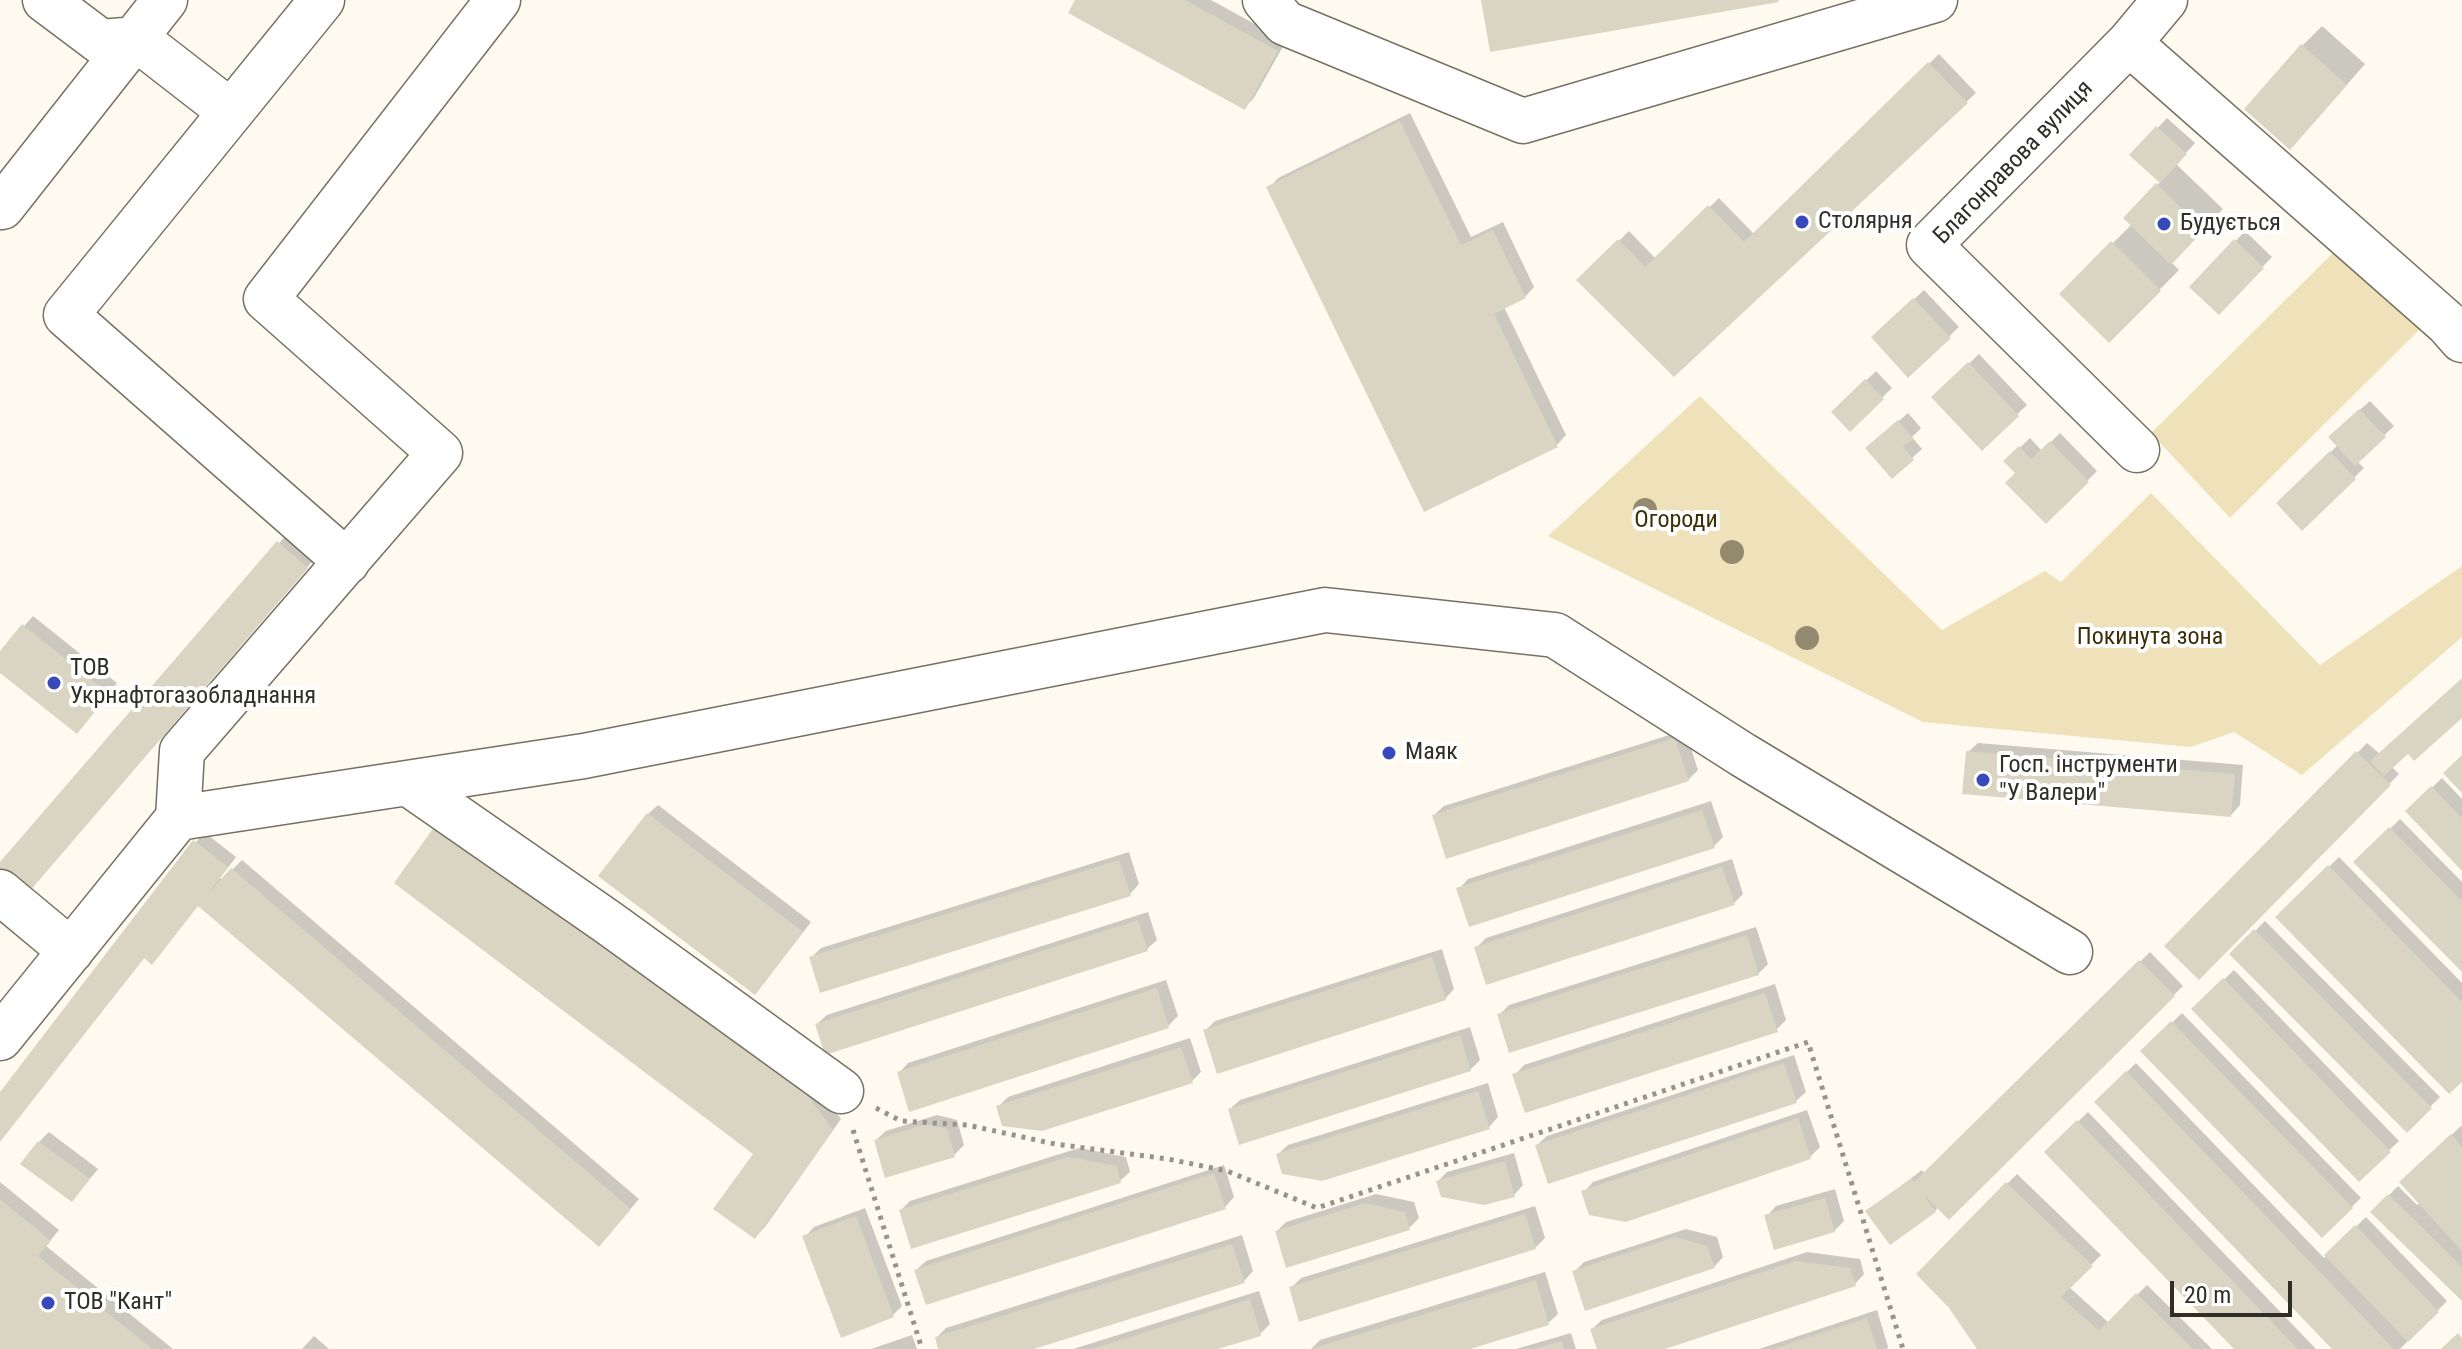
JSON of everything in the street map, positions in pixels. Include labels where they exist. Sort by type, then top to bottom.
[{"type":"street","points":[[45,0],[101,42],[137,39],[231,112]]},
{"type":"street","points":[[2,207],[165,0]]},
{"type":"street","points":[[322,0],[66,315],[347,562]]},
{"type":"street","points":[[0,1038],[178,818],[182,751],[440,453],[266,299],[498,0]]},
{"type":"street","points":[[1265,0],[1285,23],[1523,121],[1935,0]]},
{"type":"street","name":"Благонравова вулиця","points":[[2137,450],[1929,245],[2129,43],[2165,0]]},
{"type":"street","points":[[2129,43],[2435,312],[2462,340]]},
{"type":"street","points":[[178,818],[584,756],[1325,610],[1555,635],[1757,763],[2070,952]]},
{"type":"street","points":[[409,784],[609,923],[841,1091]]},
{"type":"street","points":[[0,892],[71,951]]},
{"type":"path","points":[[841,1091],[901,1121],[967,1125],[1055,1144],[1168,1159],[1227,1171],[1317,1208],[1808,1042],[1903,1349]]},
{"type":"path","points":[[841,1091],[922,1349]]},
{"type":"green space","points":[[2339,247],[2427,322],[2230,518],[2151,433]]},
{"type":"green space","name":"Покинута зона","points":[[1700,396],[1942,630],[2045,571],[2061,582],[2151,493],[2320,665],[2462,566],[2462,637],[2302,775],[2234,732],[2191,747],[1923,722],[1548,536]]},
{"type":"building","points":[[1075,0],[1185,0],[1278,51],[1245,110],[1068,13]]},
{"type":"building","points":[[1481,0],[1778,0],[1779,2],[1490,52]]},
{"type":"building","points":[[2301,44],[2347,85],[2290,150],[2244,109]]},
{"type":"building","name":"Столярня","points":[[1928,62],[1968,103],[1674,377],[1576,280],[1618,239],[1645,267],[1708,205],[1744,242]]},
{"type":"building","points":[[1400,121],[1461,245],[1493,230],[1526,298],[1494,314],[1558,447],[1424,512],[1266,187]]},
{"type":"building","points":[[2156,126],[2187,154],[2160,183],[2129,155]]},
{"type":"building","name":"Будується","points":[[2156,183],[2204,230],[2171,265],[2123,218]]},
{"type":"building","points":[[2234,239],[2264,268],[2219,315],[2189,287]]},
{"type":"building","points":[[2111,241],[2161,291],[2109,343],[2059,294]]},
{"type":"building","points":[[1913,298],[1951,338],[1908,378],[1871,337]]},
{"type":"building","points":[[1968,362],[2019,416],[1982,451],[1931,397]]},
{"type":"building","points":[[1865,379],[1884,399],[1850,432],[1831,412]]},
{"type":"building","points":[[2359,409],[2386,437],[2355,466],[2328,437]]},
{"type":"building","points":[[1898,420],[1913,439],[1903,447],[1914,460],[1892,479],[1865,448]]},
{"type":"building","points":[[2050,441],[2089,482],[2046,524],[2005,483],[2015,473],[2003,461],[2019,446],[2031,459]]},
{"type":"building","points":[[2330,451],[2356,479],[2302,531],[2276,503]]},
{"type":"building","points":[[277,541],[308,568],[28,893],[0,869],[0,862]]},
{"type":"building","name":"ТОВ Укрнафтогазобладнання","points":[[22,624],[109,694],[77,734],[0,673],[0,651]]},
{"type":"building","points":[[2462,678],[2462,718],[2414,761],[2408,754],[2384,776],[2370,761]]},
{"type":"building","points":[[1675,738],[1689,781],[1446,859],[1432,815]]},
{"type":"building","points":[[1966,751],[2235,774],[2231,817],[1962,794]]},
{"type":"building","points":[[2356,751],[2391,785],[2199,980],[2164,946]]},
{"type":"building","points":[[2462,755],[2462,793],[2443,773]]},
{"type":"building","points":[[2431,786],[2462,818],[2462,871],[2405,811]]},
{"type":"building","points":[[1702,810],[1715,848],[1469,927],[1456,888]]},
{"type":"building","points":[[647,813],[803,932],[755,995],[598,876]]},
{"type":"building","points":[[437,823],[799,1084],[833,1130],[755,1239],[713,1209],[753,1154],[394,883]]},
{"type":"building","points":[[2389,827],[2462,901],[2462,972],[2353,862]]},
{"type":"building","points":[[193,840],[228,867],[206,896],[231,868],[631,1209],[599,1247],[198,906],[152,965],[144,958],[0,1142],[0,1092]]},
{"type":"building","points":[[1119,860],[1131,896],[820,993],[809,957]]},
{"type":"building","points":[[2328,865],[2462,1002],[2462,1082],[2449,1094],[2275,917]]},
{"type":"building","points":[[1722,867],[1735,905],[1486,985],[1474,947]]},
{"type":"building","points":[[1138,920],[1148,951],[825,1055],[815,1024]]},
{"type":"building","points":[[2254,929],[2432,1108],[2407,1133],[2229,954]]},
{"type":"building","points":[[1747,935],[1759,975],[1509,1053],[1497,1014]]},
{"type":"building","points":[[1432,957],[1446,1000],[1217,1074],[1203,1030]]},
{"type":"building","points":[[2139,960],[2175,996],[1949,1220],[1924,1195],[1936,1212],[1890,1245],[1865,1211],[1912,1178],[1914,1182]]},
{"type":"building","points":[[2223,978],[2391,1152],[2359,1182],[2191,1009]]},
{"type":"building","points":[[1157,988],[1169,1028],[909,1112],[897,1072]]},
{"type":"building","points":[[1765,993],[1778,1032],[1525,1113],[1512,1074]]},
{"type":"building","points":[[2171,1021],[2353,1208],[2322,1238],[2140,1051]]},
{"type":"building","points":[[1460,1035],[1471,1071],[1239,1145],[1228,1109]]},
{"type":"building","points":[[1181,1047],[1193,1083],[1042,1131],[1002,1126],[996,1106]]},
{"type":"building","points":[[1784,1063],[1797,1103],[1548,1184],[1535,1145]]},
{"type":"building","points":[[2126,1071],[2394,1349],[2332,1349],[2094,1102]]},
{"type":"building","points":[[1478,1091],[1490,1129],[1322,1181],[1282,1174],[1276,1154]]},
{"type":"building","points":[[1798,1118],[1811,1159],[1626,1222],[1589,1215],[1581,1191]]},
{"type":"building","points":[[2077,1120],[2298,1349],[2234,1349],[2044,1152]]},
{"type":"building","points":[[926,1124],[947,1129],[955,1157],[885,1178],[874,1140]]},
{"type":"building","points":[[2451,1134],[2462,1147],[2462,1251],[2399,1182]]},
{"type":"building","points":[[38,1141],[90,1179],[72,1202],[20,1164]]},
{"type":"building","points":[[1068,1157],[1117,1166],[1121,1183],[911,1249],[899,1210]]},
{"type":"building","points":[[1505,1161],[1515,1197],[1484,1205],[1441,1197],[1436,1181]]},
{"type":"building","points":[[1214,1173],[1226,1209],[926,1305],[914,1270]]},
{"type":"building","points":[[2006,1182],[2093,1266],[2061,1297],[2099,1331],[2136,1293],[2193,1349],[1977,1349],[1949,1308],[1916,1274]]},
{"type":"building","points":[[2388,1194],[2462,1267],[2462,1301],[2370,1212]]},
{"type":"building","points":[[1825,1198],[1835,1232],[1774,1250],[1764,1215]]},
{"type":"building","name":"ТОВ \"Кант\"","points":[[0,1199],[51,1241],[38,1256],[152,1349],[0,1349]]},
{"type":"building","points":[[1365,1203],[1405,1212],[1410,1230],[1286,1268],[1275,1231]]},
{"type":"building","points":[[1525,1214],[1536,1249],[1299,1322],[1289,1287]]},
{"type":"building","points":[[856,1216],[894,1317],[841,1338],[802,1236]]},
{"type":"building","points":[[2355,1225],[2439,1312],[2408,1342],[2324,1255]]},
{"type":"building","points":[[1675,1237],[1707,1246],[1715,1268],[1585,1311],[1572,1271]]},
{"type":"building","points":[[1232,1244],[1245,1283],[1034,1349],[938,1349],[935,1337]]},
{"type":"building","points":[[1796,1261],[1850,1268],[1856,1286],[1665,1349],[1597,1349],[1590,1329]]},
{"type":"building","points":[[1536,1280],[1549,1325],[1470,1349],[1311,1349]]},
{"type":"building","points":[[1250,1299],[1261,1336],[1218,1349],[1092,1349]]},
{"type":"building","points":[[1867,1318],[1877,1349],[1776,1349],[1776,1348]]},
{"type":"building","points":[[2458,1333],[2462,1338],[2462,1349],[2441,1349]]},
{"type":"building","points":[[1562,1341],[1564,1349],[1537,1349],[1537,1348]]},
{"type":"place","name":"Столярня","points":[[1802,222]]},
{"type":"place","name":"Будується","points":[[2164,224]]},
{"type":"place","name":"ТОВ Укрнафтогазобладнання","points":[[54,683]]},
{"type":"place","name":"Маяк","points":[[1389,753]]},
{"type":"place","name":"Госп. інструменти \"У Валери\"","points":[[1983,780]]},
{"type":"place","name":"ТОВ \"Кант\"","points":[[48,1303]]},
{"type":"park label","name":"Огороди","points":[[1676,521]]}]
